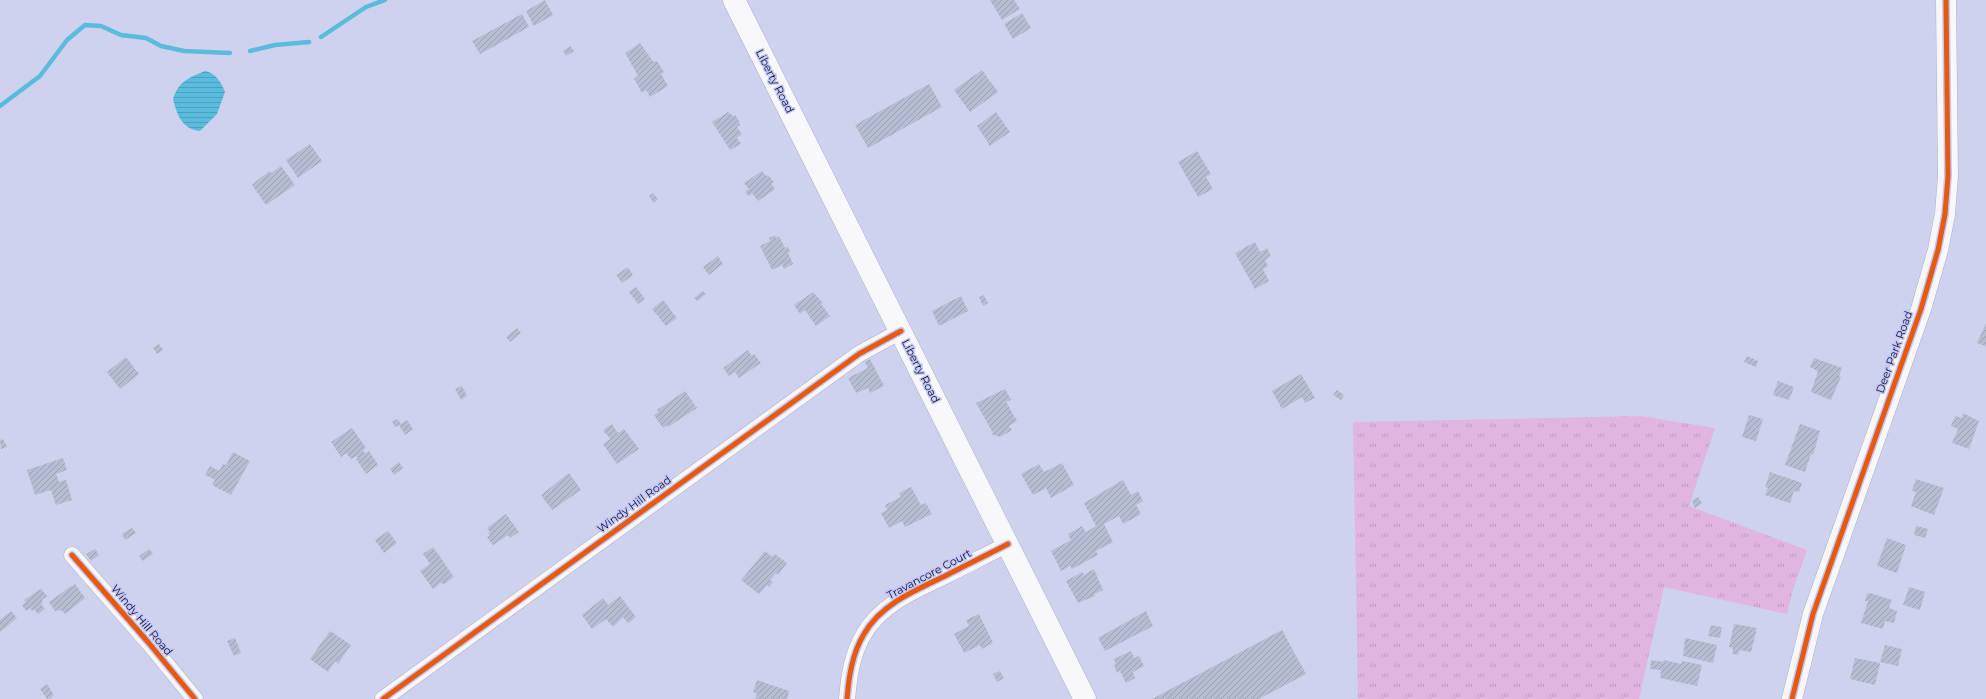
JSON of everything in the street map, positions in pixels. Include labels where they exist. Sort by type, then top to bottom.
[{"type":"main road","name":"Liberty Road","points":[[734,0],[1086,699]]},
{"type":"street","name":"Deer Park Road","points":[[1792,699],[1813,614],[1921,309],[1938,250],[1945,214],[1948,176],[1946,0]]},
{"type":"street","name":"Windy Hill Road","points":[[383,699],[858,354],[901,331]]},
{"type":"street","name":"Travancore Court","points":[[847,699],[851,668],[864,633],[886,609],[907,595],[1008,544]]},
{"type":"street","name":"Windy Hill Road","points":[[72,555],[148,642],[194,699]]},
{"type":"green space","points":[[1640,416],[1715,428],[1689,506],[1807,550],[1792,593],[1787,614],[1664,587],[1639,699],[1358,699],[1353,422]]},
{"type":"water","points":[[205,71],[218,78],[225,92],[217,114],[200,131],[194,130],[181,120],[173,99],[181,84]]},
{"type":"building","points":[[545,0],[553,15],[534,26],[526,11]]},
{"type":"building","points":[[990,0],[1014,0],[1020,9],[1002,20]]},
{"type":"building","points":[[1022,13],[1031,28],[1013,39],[1004,24]]},
{"type":"building","points":[[522,14],[529,27],[480,54],[472,41]]},
{"type":"building","points":[[640,43],[652,60],[654,62],[657,61],[664,72],[661,74],[668,86],[650,97],[646,90],[642,93],[634,79],[638,76],[625,53]]},
{"type":"building","points":[[570,46],[574,51],[566,56],[563,51]]},
{"type":"building","points":[[982,70],[998,92],[970,112],[954,90]]},
{"type":"building","points":[[929,84],[942,107],[868,148],[855,125]]},
{"type":"building","points":[[728,112],[733,116],[735,115],[739,121],[740,125],[737,127],[742,134],[737,138],[741,144],[730,150],[712,122]]},
{"type":"building","points":[[996,112],[1010,132],[990,146],[977,126]]},
{"type":"building","points":[[310,144],[322,161],[298,178],[286,160]]},
{"type":"building","points":[[1197,151],[1211,174],[1206,177],[1213,189],[1198,197],[1178,162]]},
{"type":"building","points":[[281,166],[295,185],[266,205],[252,185],[269,171],[271,173]]},
{"type":"building","points":[[762,171],[774,182],[771,184],[775,189],[758,201],[752,193],[749,196],[745,192],[749,189],[744,183]]},
{"type":"building","points":[[653,193],[658,199],[654,203],[649,196]]},
{"type":"building","points":[[775,235],[776,238],[779,236],[785,248],[788,247],[790,252],[788,253],[793,264],[784,269],[782,265],[772,270],[760,246],[770,241],[769,238]]},
{"type":"building","points":[[1255,242],[1260,252],[1267,248],[1271,256],[1265,260],[1268,266],[1263,269],[1269,281],[1255,289],[1235,253]]},
{"type":"building","points":[[718,256],[723,264],[709,275],[703,267]]},
{"type":"building","points":[[628,267],[633,275],[622,283],[616,275]]},
{"type":"building","points":[[636,287],[645,299],[638,304],[629,292]]},
{"type":"building","points":[[703,291],[706,294],[697,301],[694,298]]},
{"type":"building","points":[[813,292],[823,303],[821,304],[830,316],[816,326],[805,310],[800,314],[794,305]]},
{"type":"building","points":[[984,295],[988,303],[983,306],[979,297]]},
{"type":"building","points":[[961,296],[968,311],[939,326],[932,311]]},
{"type":"building","points":[[663,300],[677,318],[666,326],[652,309]]},
{"type":"building","points":[[1986,323],[1986,346],[1977,343]]},
{"type":"building","points":[[517,328],[521,333],[510,342],[506,337]]},
{"type":"building","points":[[159,344],[163,350],[157,354],[153,348]]},
{"type":"building","points":[[748,350],[752,356],[754,354],[761,363],[739,378],[735,372],[729,376],[723,368]]},
{"type":"building","points":[[1747,356],[1758,361],[1756,367],[1744,362]]},
{"type":"building","points":[[126,357],[139,374],[120,389],[107,372]]},
{"type":"building","points":[[1814,358],[1842,368],[1839,376],[1841,377],[1831,400],[1811,392],[1818,371],[1810,367]]},
{"type":"building","points":[[870,359],[884,386],[870,393],[868,388],[856,393],[848,378],[868,368],[865,362]]},
{"type":"building","points":[[1301,374],[1315,398],[1305,403],[1302,397],[1282,409],[1272,391]]},
{"type":"building","points":[[1778,381],[1794,387],[1789,400],[1773,395]]},
{"type":"building","points":[[462,386],[467,396],[461,400],[455,389]]},
{"type":"building","points":[[1005,389],[1011,400],[1006,402],[1017,421],[1009,426],[1012,430],[1000,437],[991,434],[993,433],[976,403]]},
{"type":"building","points":[[1337,390],[1344,395],[1341,400],[1333,395]]},
{"type":"building","points":[[685,391],[697,408],[668,427],[667,425],[663,428],[654,415],[659,412],[657,410]]},
{"type":"building","points":[[1963,413],[1979,421],[1969,449],[1952,443],[1958,429],[1951,426],[1955,416],[1962,418]]},
{"type":"building","points":[[1749,415],[1763,419],[1756,441],[1742,437]]},
{"type":"building","points":[[397,419],[401,424],[407,420],[413,429],[405,435],[399,425],[395,427],[392,422]]},
{"type":"building","points":[[612,424],[618,433],[624,429],[639,449],[617,464],[603,444],[610,439],[603,430]]},
{"type":"building","points":[[1800,424],[1820,431],[1813,455],[1811,454],[1805,472],[1785,465]]},
{"type":"building","points":[[352,428],[366,448],[363,451],[365,453],[369,451],[378,465],[366,474],[356,459],[358,458],[356,456],[351,459],[346,453],[341,457],[331,442]]},
{"type":"building","points":[[3,439],[7,447],[1,449],[0,440]]},
{"type":"building","points":[[233,452],[250,461],[231,495],[212,485],[215,480],[205,475],[210,466],[219,471],[223,464],[226,465]]},
{"type":"building","points":[[63,458],[67,470],[56,474],[59,482],[66,480],[72,500],[56,505],[51,490],[35,495],[27,470]]},
{"type":"building","points":[[399,462],[403,468],[394,475],[390,469]]},
{"type":"building","points":[[1062,463],[1074,485],[1051,498],[1046,488],[1033,495],[1021,474],[1039,464],[1044,472]]},
{"type":"building","points":[[1770,472],[1802,483],[1799,492],[1794,491],[1790,503],[1765,495],[1768,488],[1765,487]]},
{"type":"building","points":[[569,473],[581,490],[552,510],[541,495]]},
{"type":"building","points":[[1916,479],[1944,488],[1934,515],[1911,506],[1916,492],[1912,491]]},
{"type":"building","points":[[1123,480],[1131,495],[1138,491],[1143,501],[1136,505],[1141,514],[1123,524],[1119,516],[1104,524],[1113,542],[1096,551],[1098,555],[1072,569],[1070,566],[1061,571],[1051,551],[1071,540],[1068,534],[1082,526],[1086,532],[1096,526],[1084,503]]},
{"type":"building","points":[[911,487],[921,505],[926,503],[932,514],[905,527],[902,521],[889,528],[881,513],[887,510],[885,505],[901,497],[899,493]]},
{"type":"building","points":[[1698,497],[1702,503],[1695,508],[1692,501]]},
{"type":"building","points":[[506,514],[519,532],[510,538],[508,535],[493,545],[487,537],[490,535],[488,533],[490,532],[487,528]]},
{"type":"building","points":[[1916,526],[1928,529],[1925,538],[1914,535]]},
{"type":"building","points":[[132,528],[136,533],[125,540],[122,534]]},
{"type":"building","points":[[388,531],[397,543],[384,553],[375,540]]},
{"type":"building","points":[[1887,538],[1906,545],[1897,573],[1877,566]]},
{"type":"building","points":[[433,547],[454,577],[443,585],[442,582],[433,589],[420,571],[430,564],[423,554]]},
{"type":"building","points":[[95,549],[99,555],[91,561],[86,554]]},
{"type":"building","points":[[149,549],[153,554],[143,561],[139,556]]},
{"type":"building","points":[[765,551],[772,557],[775,554],[787,563],[778,575],[776,573],[770,580],[773,582],[769,587],[767,585],[759,594],[741,580]]},
{"type":"building","points":[[1094,569],[1103,590],[1094,594],[1095,596],[1078,603],[1066,581],[1082,572],[1084,575]]},
{"type":"building","points":[[75,584],[85,598],[65,614],[61,610],[55,611],[49,602]]},
{"type":"building","points":[[1909,587],[1925,592],[1920,610],[1903,605]]},
{"type":"building","points":[[41,589],[47,596],[42,600],[43,602],[41,604],[45,609],[38,614],[34,609],[32,611],[30,608],[26,611],[22,605],[26,602],[24,600]]},
{"type":"building","points":[[1870,593],[1892,600],[1889,608],[1897,611],[1894,623],[1885,621],[1883,629],[1861,623],[1868,601],[1865,601],[1867,594]]},
{"type":"building","points":[[620,596],[636,617],[628,623],[623,617],[613,627],[606,619],[592,629],[582,615],[603,598],[608,605]]},
{"type":"building","points":[[11,611],[17,618],[0,632],[0,620]]},
{"type":"building","points":[[1146,611],[1153,626],[1105,651],[1098,638]]},
{"type":"building","points":[[979,614],[993,643],[982,649],[980,645],[964,653],[954,634],[969,626],[966,620]]},
{"type":"building","points":[[1734,624],[1757,628],[1751,652],[1739,650],[1738,655],[1732,654],[1733,648],[1729,647]]},
{"type":"building","points":[[1711,625],[1722,627],[1720,638],[1708,636]]},
{"type":"building","points":[[1282,630],[1306,674],[1259,699],[1152,699]]},
{"type":"building","points":[[330,631],[351,645],[338,664],[335,661],[328,672],[310,659]]},
{"type":"building","points":[[235,638],[241,653],[234,656],[227,641]]},
{"type":"building","points":[[1685,638],[1717,645],[1713,663],[1683,656]]},
{"type":"building","points":[[1885,645],[1902,649],[1898,666],[1880,662]]},
{"type":"building","points":[[1131,651],[1134,658],[1139,656],[1144,666],[1133,672],[1135,678],[1126,683],[1120,671],[1117,673],[1114,665],[1116,664],[1114,659]]},
{"type":"building","points":[[1855,658],[1880,663],[1875,685],[1850,679]]},
{"type":"building","points":[[1651,660],[1663,662],[1664,660],[1681,664],[1682,661],[1702,665],[1697,686],[1660,678],[1661,670],[1650,669]]},
{"type":"building","points":[[1000,671],[1004,678],[997,682],[993,674]]},
{"type":"building","points":[[757,680],[789,691],[787,699],[755,699],[757,694],[753,692]]},
{"type":"building","points":[[47,684],[54,695],[49,699],[47,699],[40,689]]},
{"type":"waterway","points":[[321,37],[366,7],[385,0]]},
{"type":"waterway","points":[[0,106],[40,76],[67,40],[85,25],[101,26],[121,35],[146,38],[161,46],[184,51],[230,53]]},
{"type":"waterway","points":[[250,51],[275,45],[309,42]]},
{"type":"cycle path","points":[[1792,699],[1813,614],[1921,309],[1938,250],[1945,214],[1948,176],[1946,0]]},
{"type":"cycle path","points":[[383,699],[859,354],[901,331]]},
{"type":"cycle path","points":[[847,699],[850,674],[857,649],[871,623],[880,614],[900,599],[1008,544]]},
{"type":"cycle path","points":[[72,555],[148,642],[195,699]]}]
